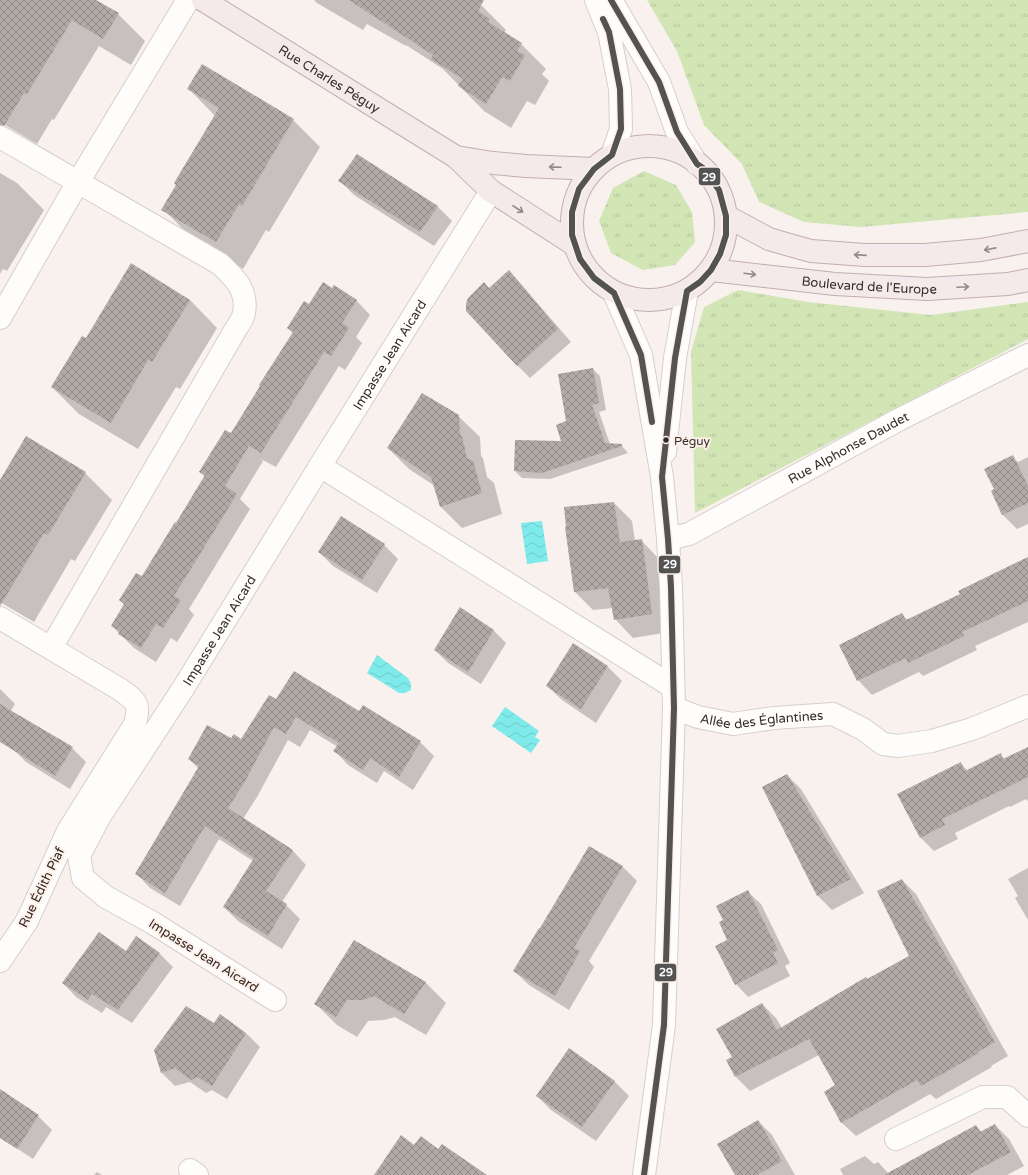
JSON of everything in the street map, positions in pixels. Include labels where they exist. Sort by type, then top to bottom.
[{"type":"main road","name":"Rue Charles Péguy","points":[[202,0],[456,158],[491,191],[576,245]]},
{"type":"main road","points":[[655,146],[681,153],[697,164],[703,168],[719,190],[726,216],[726,235],[720,254],[711,270],[700,282],[687,291],[663,300],[638,300],[614,293],[594,278],[580,259],[572,235],[572,212],[579,189],[594,169],[612,155],[633,147],[655,146]]},
{"type":"main road","name":"Rue Charles Péguy","points":[[456,158],[526,166],[594,169]]},
{"type":"main road","points":[[726,216],[769,239],[786,244],[811,251],[865,256],[925,255],[981,250],[1028,241]]},
{"type":"main road","name":"Boulevard de l'Europe","points":[[711,270],[835,284],[927,289],[1008,284],[1028,280]]},
{"type":"street","points":[[0,318],[78,182],[188,0]]},
{"type":"street","points":[[596,0],[609,32],[620,89],[621,129],[612,155]]},
{"type":"street","points":[[611,0],[659,82],[677,132],[697,164]]},
{"type":"street","points":[[0,137],[220,264],[236,280],[244,295],[244,314],[51,648]]},
{"type":"street","name":"Impasse Jean Aicard","points":[[275,1000],[153,923],[106,897],[83,878],[79,856],[100,816],[184,687],[491,191]]},
{"type":"street","points":[[662,478],[675,358],[687,291]]},
{"type":"street","points":[[614,293],[641,355],[662,478],[671,587],[674,708],[664,1025],[644,1175]]},
{"type":"street","name":"Rue Alphonse Daudet","points":[[668,539],[689,534],[900,419],[1028,355]]},
{"type":"street","points":[[320,466],[673,687]]},
{"type":"street","name":"Rue Édith Piaf","points":[[0,618],[121,690],[135,700],[138,712],[135,724],[68,832],[27,921],[0,961]]},
{"type":"street","name":"Allée des Églantines","points":[[674,708],[698,717],[733,724],[774,718],[833,714],[863,729],[883,744],[898,746],[932,741],[972,728],[1028,706]]},
{"type":"street","points":[[896,1139],[983,1097],[1007,1097],[1028,1116]]},
{"type":"green space","points":[[647,0],[1028,0],[1028,212],[861,227],[804,222],[759,202],[742,164],[704,125],[677,51]]},
{"type":"green space","points":[[644,171],[676,185],[692,212],[695,242],[675,265],[643,270],[611,253],[599,221],[613,188]]},
{"type":"green space","points":[[738,290],[808,302],[931,315],[1028,302],[1028,339],[695,513],[691,352],[704,307]]},
{"type":"water","points":[[542,521],[548,561],[527,564],[521,523]]},
{"type":"water","points":[[377,655],[408,678],[411,684],[411,690],[405,693],[399,693],[367,673]]},
{"type":"water","points":[[505,707],[539,731],[535,737],[540,740],[531,753],[492,726]]},
{"type":"building","points":[[0,0],[96,0],[119,13],[103,39],[72,20],[27,94],[24,93],[4,126],[0,125]]},
{"type":"building","points":[[349,0],[484,0],[478,11],[490,19],[488,22],[522,43],[517,51],[525,55],[510,81],[502,77],[486,104],[458,86],[463,79],[431,59],[433,55]]},
{"type":"building","points":[[202,64],[294,119],[242,206],[239,204],[216,242],[161,210],[176,185],[174,183],[219,108],[187,89]]},
{"type":"building","points":[[357,154],[438,206],[420,232],[338,181]]},
{"type":"building","points":[[131,263],[190,300],[152,362],[148,360],[111,423],[51,387],[82,336],[86,338]]},
{"type":"building","points":[[509,270],[558,329],[517,366],[466,311],[468,298],[484,282],[489,288]]},
{"type":"building","points":[[323,282],[332,288],[334,285],[357,300],[342,323],[349,328],[331,356],[324,352],[261,453],[246,444],[249,446],[225,486],[237,494],[174,596],[181,600],[163,628],[156,624],[141,648],[118,634],[120,631],[111,626],[124,604],[119,600],[136,573],[142,576],[175,522],[176,523],[205,475],[199,472],[225,430],[231,433],[260,386],[259,385],[293,332],[287,328],[304,301],[309,304]]},
{"type":"building","points":[[593,368],[599,403],[592,405],[605,443],[622,444],[622,446],[542,473],[514,471],[515,440],[561,441],[556,425],[566,421],[558,374]]},
{"type":"building","points":[[422,393],[459,415],[460,435],[462,436],[467,458],[473,461],[482,493],[440,507],[431,477],[387,448]]},
{"type":"building","points":[[26,436],[86,472],[48,535],[44,533],[0,606],[0,480]]},
{"type":"building","points":[[1013,455],[1028,486],[1028,503],[1002,515],[991,491],[994,489],[984,469]]},
{"type":"building","points":[[614,502],[620,542],[642,539],[652,614],[614,620],[608,588],[574,592],[565,527],[564,507]]},
{"type":"building","points":[[341,516],[385,544],[362,580],[318,552]]},
{"type":"building","points":[[1028,557],[1028,601],[962,632],[964,636],[908,663],[906,658],[857,681],[839,645],[902,613],[906,620],[960,594],[958,591]]},
{"type":"building","points":[[460,607],[494,630],[468,672],[434,650]]},
{"type":"building","points":[[573,643],[608,666],[581,709],[546,686]]},
{"type":"building","points":[[294,671],[359,711],[363,705],[421,741],[399,777],[370,758],[363,770],[333,751],[339,743],[296,717],[286,734],[274,727],[244,783],[228,808],[293,850],[266,891],[287,904],[268,936],[223,907],[254,858],[205,826],[165,893],[135,874],[199,766],[188,759],[207,725],[231,738],[234,734],[241,739],[269,695],[276,699]]},
{"type":"building","points":[[0,704],[73,747],[55,776],[0,742]]},
{"type":"building","points":[[1028,747],[1028,777],[942,819],[945,825],[920,838],[897,794],[961,762],[965,771],[1001,753],[1003,759]]},
{"type":"building","points":[[787,774],[851,879],[817,896],[762,787]]},
{"type":"building","points":[[589,846],[623,866],[574,948],[580,951],[555,996],[513,971]]},
{"type":"building","points":[[902,879],[995,1042],[978,1052],[979,1053],[921,1086],[917,1080],[841,1123],[824,1092],[835,1085],[809,1039],[735,1077],[726,1060],[732,1057],[716,1029],[762,1003],[777,1030],[866,977],[867,979],[909,956],[877,891]]},
{"type":"building","points":[[748,890],[778,950],[773,953],[778,963],[735,985],[715,946],[727,940],[719,922],[723,920],[716,906]]},
{"type":"building","points":[[99,932],[126,951],[136,936],[160,953],[118,1010],[92,994],[88,1000],[62,983]]},
{"type":"building","points":[[354,940],[426,982],[404,1014],[374,996],[363,1000],[347,1000],[336,1017],[314,1004]]},
{"type":"building","points":[[186,1006],[214,1023],[220,1014],[246,1033],[212,1086],[197,1077],[191,1080],[175,1068],[161,1073],[154,1050]]},
{"type":"building","points":[[569,1048],[615,1081],[582,1127],[536,1096]]},
{"type":"building","points":[[0,1089],[39,1115],[17,1149],[0,1138]]},
{"type":"building","points":[[758,1120],[782,1161],[757,1175],[735,1175],[717,1144]]},
{"type":"building","points":[[995,1124],[1011,1152],[968,1175],[884,1175],[976,1125],[980,1132]]},
{"type":"building","points":[[401,1135],[414,1145],[421,1136],[438,1149],[442,1144],[487,1175],[374,1175]]},
{"type":"transit line","name":"29","points":[[611,0],[659,82],[677,132],[697,164],[703,168],[719,190],[726,216],[726,235],[720,254],[711,270],[700,282],[687,291],[675,358],[662,477],[671,587],[674,708],[664,1025],[644,1175]]},
{"type":"transit line","name":"29","points":[[603,19],[609,32],[620,89],[621,129],[612,155],[594,169],[579,189],[572,212],[572,235],[580,259],[594,278],[614,293],[641,355],[652,422]]},
{"type":"place","name":"Péguy","points":[[666,440]]}]
